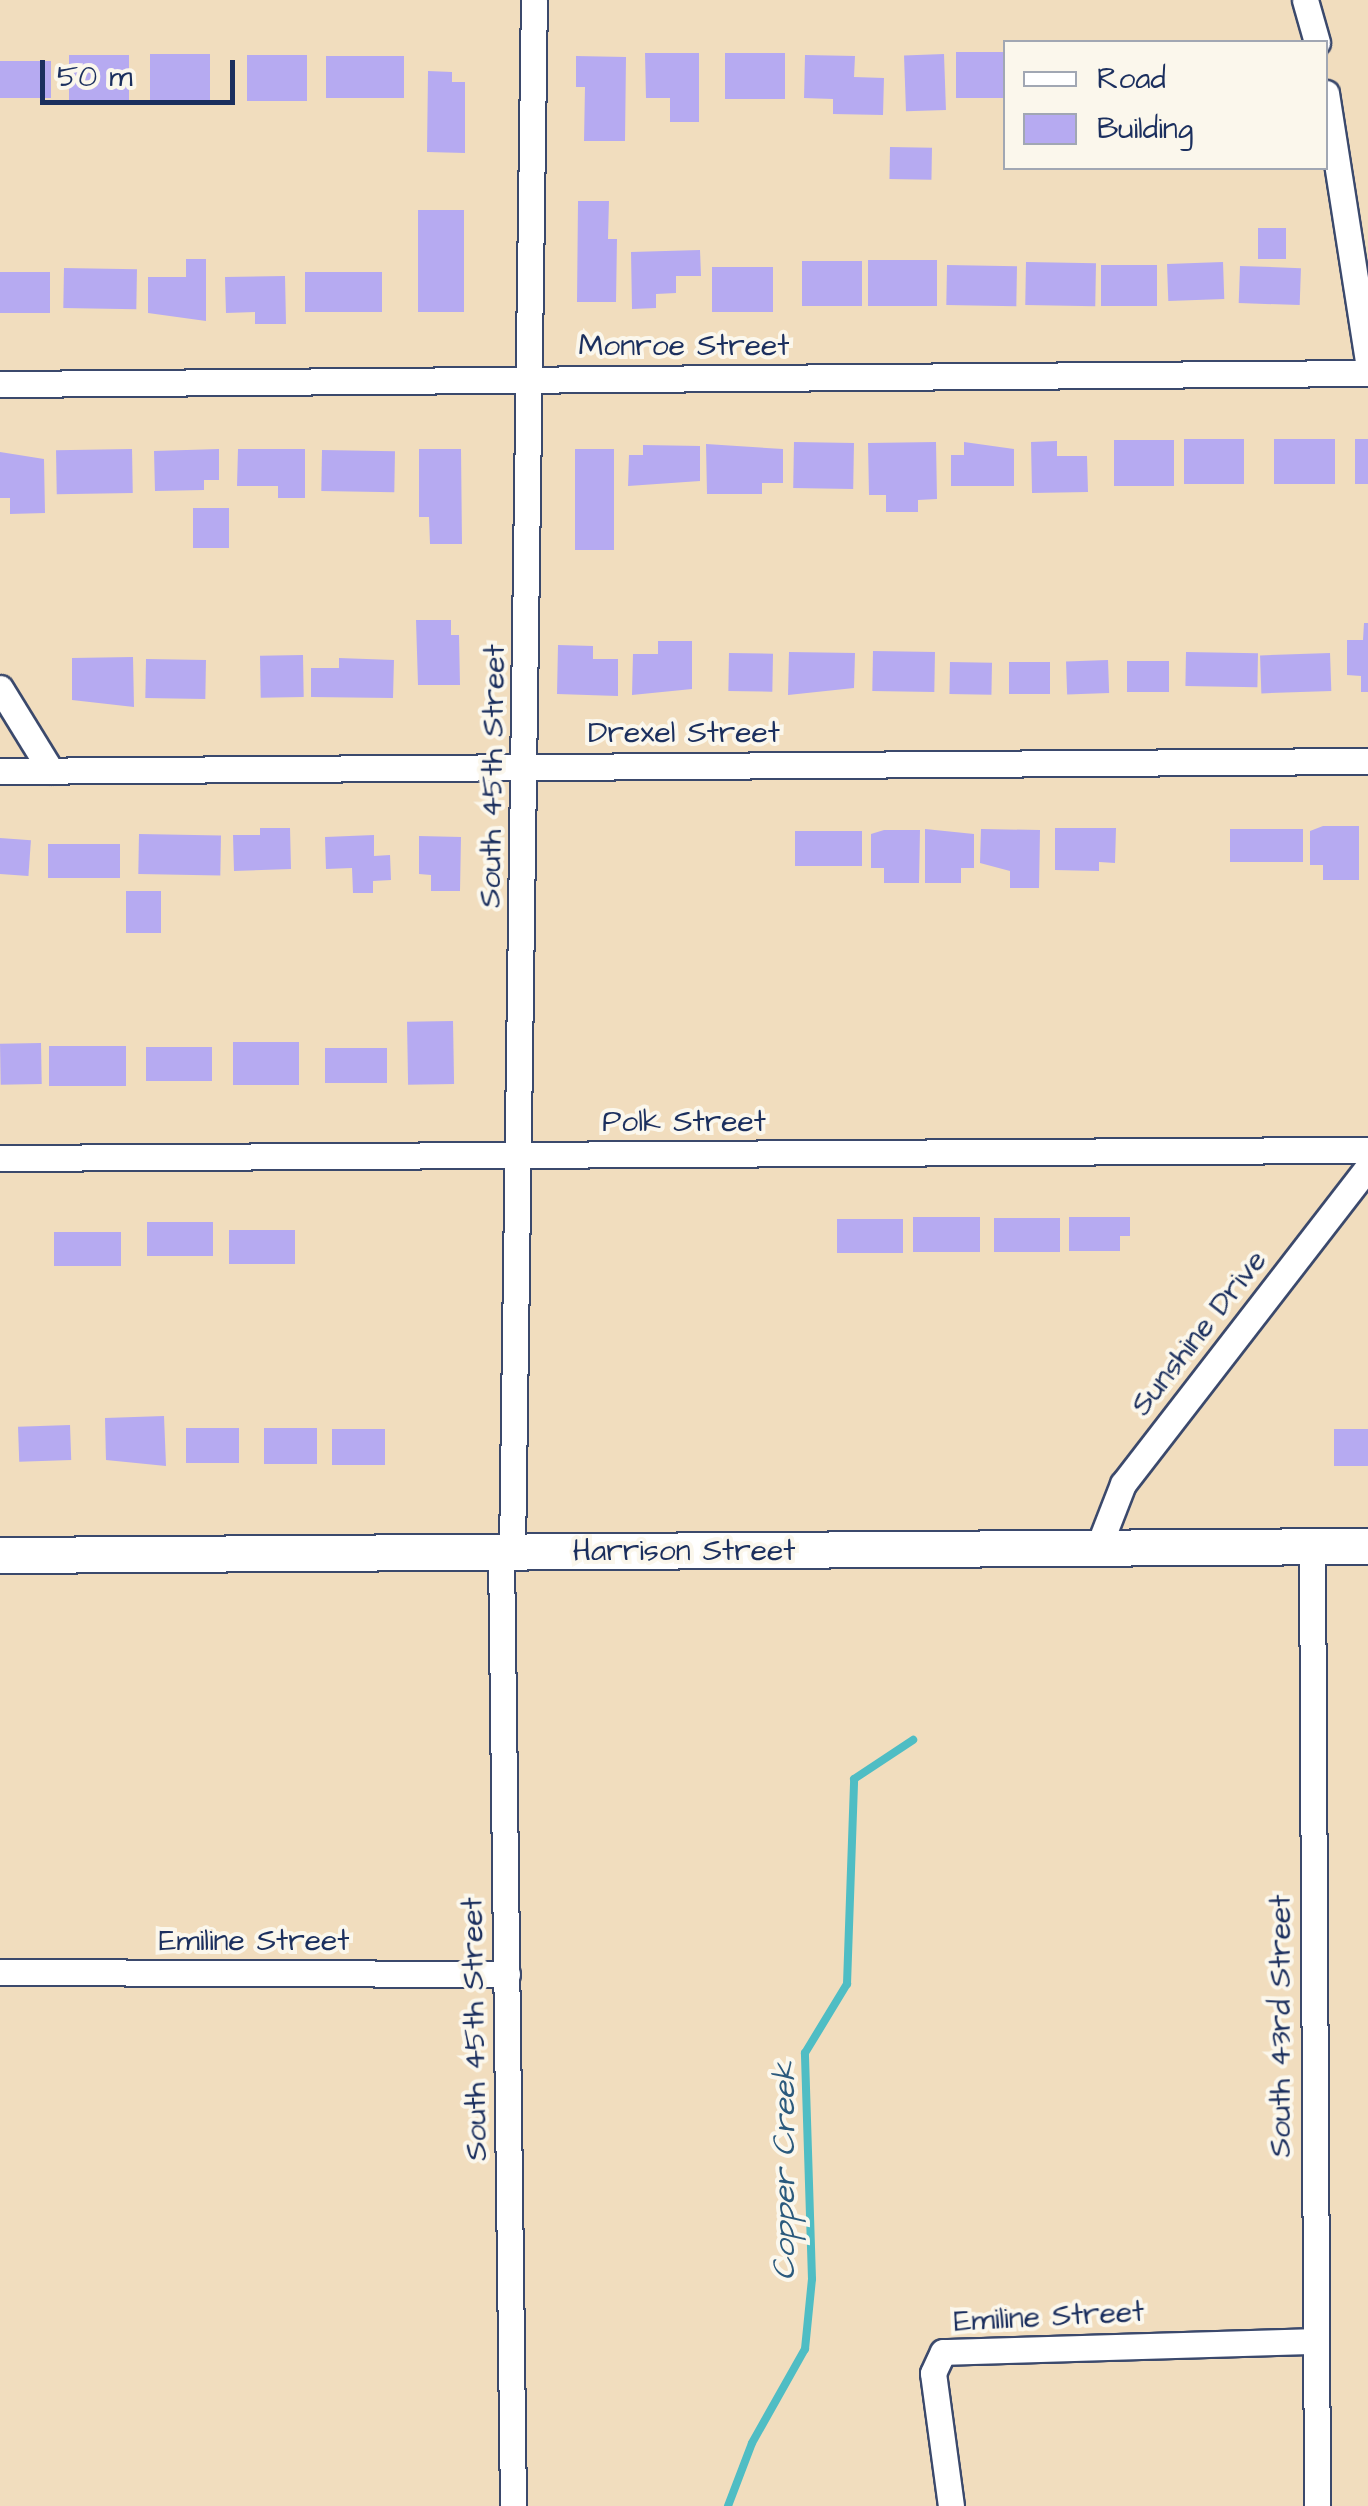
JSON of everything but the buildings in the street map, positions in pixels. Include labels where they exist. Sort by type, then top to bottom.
[{"type":"main road","name":"Harrison Street","points":[[0,1555],[1368,1546]]},
{"type":"street","name":"South 45th Street","points":[[512,2506],[507,1552],[522,1155],[534,0]]},
{"type":"street","points":[[1305,0],[1317,40]]},
{"type":"street","points":[[1328,106],[1368,360]]},
{"type":"street","name":"Monroe Street","points":[[0,384],[1368,373]]},
{"type":"street","points":[[0,688],[51,771]]},
{"type":"street","name":"Drexel Street","points":[[0,771],[1368,761]]},
{"type":"street","name":"Polk Street","points":[[0,1158],[1368,1150]]},
{"type":"street","name":"Sunshine Drive","points":[[1098,1548],[1123,1484],[1368,1167]]},
{"type":"street","name":"South 43rd Street","points":[[1312,1546],[1318,2506]]},
{"type":"street","name":"Emiline Street","points":[[0,1972],[508,1974]]},
{"type":"street","name":"Emiline Street","points":[[951,2506],[935,2422],[933,2374],[944,2352],[1314,2341]]},
{"type":"waterway","name":"Copper Creek","points":[[728,2506],[752,2443],[805,2349],[812,2279],[805,2053],[847,1984],[854,1779],[913,1740]]}]
